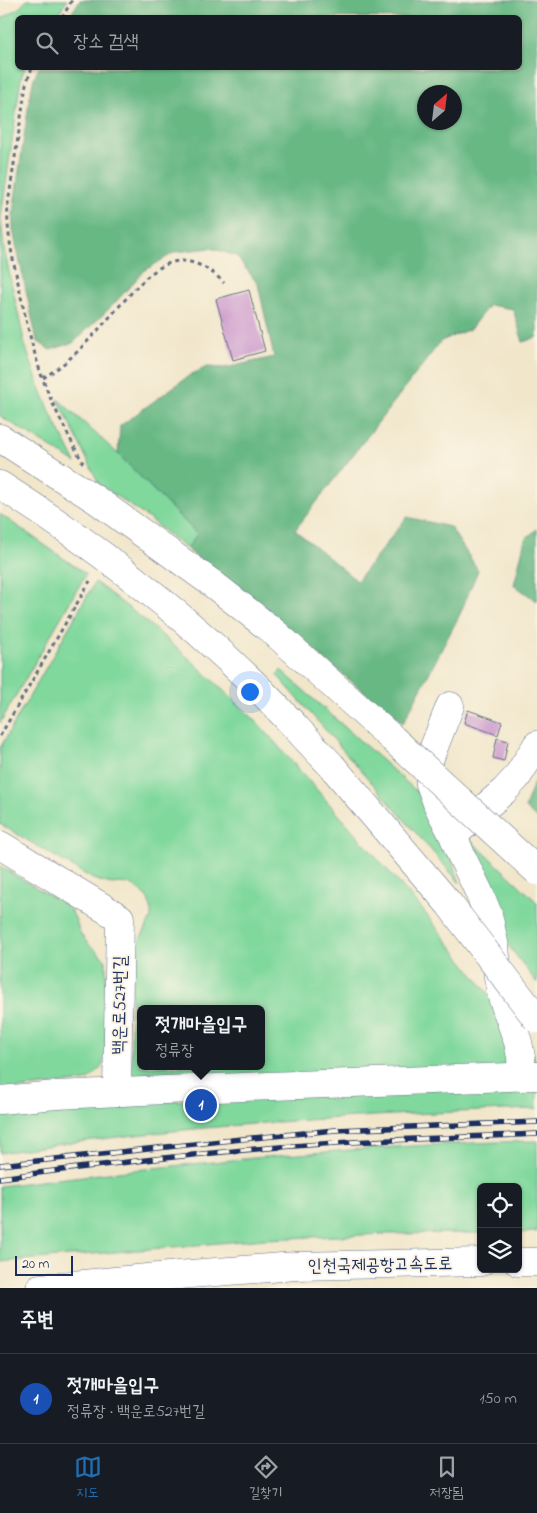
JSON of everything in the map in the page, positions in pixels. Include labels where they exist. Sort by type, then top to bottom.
[{"type":"main road","points":[[0,438],[103,504],[213,584],[274,632],[537,871]]},
{"type":"main road","points":[[0,485],[126,572],[171,608],[253,683],[331,765],[449,904],[537,1019]]},
{"type":"main road","points":[[0,1100],[118,1092],[529,1077],[502,996],[488,914],[438,806],[430,784],[429,760],[450,706]]},
{"type":"main road","points":[[453,835],[504,792],[517,777],[537,745]]},
{"type":"main road","name":"백운로527번길","points":[[0,845],[120,918],[118,1092]]},
{"type":"main road","name":"인천국제공항고속도로","points":[[40,1288],[296,1266],[477,1262]]},
{"type":"main road","points":[[522,1262],[537,1262]]},
{"type":"path","points":[[64,15],[72,0]]},
{"type":"path","points":[[31,70],[26,84],[8,204],[9,239],[30,341],[42,378],[83,464]]},
{"type":"path","points":[[42,378],[61,366],[78,351],[143,281],[156,270],[170,262],[185,261],[200,265],[214,273],[224,283]]},
{"type":"path","points":[[0,736],[90,580]]},
{"type":"green space","points":[[27,0],[67,0],[57,15],[15,15],[15,70],[24,70],[21,78],[1,218],[4,249],[25,345],[51,414],[76,463],[0,416],[0,20],[19,8]]},
{"type":"green space","points":[[80,0],[537,0],[537,337],[523,342],[513,309],[489,305],[470,329],[441,341],[295,530],[357,581],[407,517],[450,527],[478,570],[460,614],[403,723],[187,549],[197,534],[118,454],[120,426],[190,375],[207,367],[225,368],[274,357],[258,284],[236,256],[211,248],[175,252],[144,271],[111,307],[73,343],[50,350],[37,341],[13,230],[13,212],[30,96],[38,70],[522,70],[522,15],[70,15]]},
{"type":"green space","points":[[58,399],[118,454],[197,534],[187,549],[144,515],[99,484]]},
{"type":"green space","points":[[0,514],[86,574],[0,723]]},
{"type":"green space","points":[[537,529],[537,601],[514,585],[525,539]]},
{"type":"green space","points":[[95,582],[143,619],[192,661],[257,722],[422,909],[487,992],[537,1062],[537,1069],[135,1080],[131,1076],[132,954],[151,918],[151,908],[148,899],[141,891],[131,885],[111,884],[93,879],[0,824],[0,748]]},
{"type":"green space","points":[[281,670],[434,807],[460,883],[277,675]]},
{"type":"green space","points":[[534,782],[537,782],[537,819],[525,808]]},
{"type":"green space","points":[[463,833],[537,902],[537,983],[496,929]]},
{"type":"green space","points":[[0,866],[65,905],[73,914],[82,936],[106,961],[106,1054],[99,1070],[86,1081],[0,1091]]},
{"type":"green space","points":[[537,1083],[537,1109],[403,1114],[201,1128],[67,1143],[0,1153],[0,1109]]},
{"type":"green space","points":[[537,1141],[537,1232],[522,1233],[522,1183],[477,1183],[477,1233],[386,1234],[265,1239],[0,1262],[0,1186],[268,1157],[470,1143]]},
{"type":"building","points":[[249,290],[265,351],[233,360],[216,299]]},
{"type":"building","points":[[468,710],[502,722],[498,735],[464,723]]},
{"type":"building","points":[[497,738],[508,741],[504,761],[493,758]]},
{"type":"railway","points":[[0,1165],[335,1130],[537,1122]]},
{"type":"railway","points":[[0,1178],[252,1149],[537,1134]]},
{"type":"place","name":"젓개마을입구","points":[[201,1105]]}]
